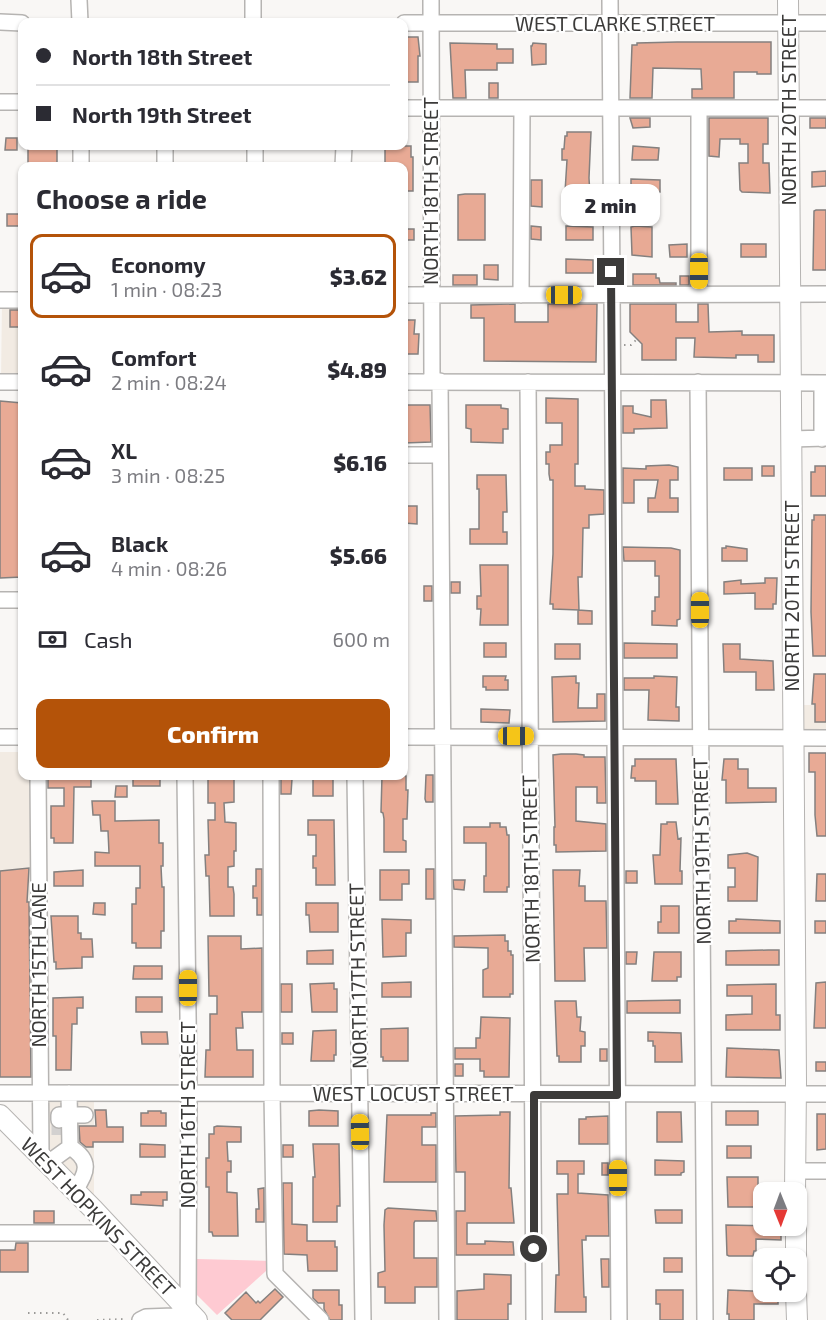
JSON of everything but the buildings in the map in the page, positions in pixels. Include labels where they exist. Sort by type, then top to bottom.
[{"type":"main road","name":"NORTH 20TH STREET","points":[[788,0],[795,1182]]},
{"type":"main road","name":"WEST HOPKINS STREET","points":[[4,1123],[75,1190],[193,1315]]},
{"type":"main road","points":[[796,1302],[797,1320]]},
{"type":"street","points":[[79,0],[80,18]]},
{"type":"street","points":[[253,0],[253,18]]},
{"type":"street","name":"NORTH 18TH STREET","points":[[431,0],[431,295],[440,455],[447,1320]]},
{"type":"street","points":[[610,0],[619,1320]]},
{"type":"street","points":[[0,22],[18,23]]},
{"type":"street","name":"WEST CLARKE STREET","points":[[408,23],[610,25],[826,23]]},
{"type":"street","points":[[0,102],[18,102]]},
{"type":"street","points":[[408,108],[826,108]]},
{"type":"street","points":[[520,295],[522,108]]},
{"type":"street","points":[[699,108],[699,294]]},
{"type":"street","points":[[408,295],[826,294]]},
{"type":"street","points":[[0,300],[18,300]]},
{"type":"street","points":[[408,381],[824,383],[824,438],[791,439]]},
{"type":"street","points":[[0,382],[18,382]]},
{"type":"street","name":"NORTH 18TH STREET","points":[[528,382],[534,1320]]},
{"type":"street","name":"NORTH 19TH STREET","points":[[698,382],[705,1320]]},
{"type":"street","points":[[408,455],[440,455]]},
{"type":"street","points":[[0,600],[18,600]]},
{"type":"street","points":[[0,737],[18,737]]},
{"type":"street","points":[[408,737],[826,738]]},
{"type":"street","name":"NORTH 15TH LANE","points":[[38,780],[39,1093],[44,1159]]},
{"type":"street","name":"NORTH 16TH STREET","points":[[185,780],[193,1315]]},
{"type":"street","points":[[271,780],[275,1274],[321,1320]]},
{"type":"street","name":"NORTH 17TH STREET","points":[[356,780],[363,1320]]},
{"type":"street","name":"WEST LOCUST STREET","points":[[0,1093],[826,1094]]},
{"type":"street","points":[[69,1093],[71,1116],[65,1146],[78,1165],[86,1169],[75,1190]]},
{"type":"street","points":[[44,1159],[65,1146]]},
{"type":"street","points":[[795,1171],[826,1171]]},
{"type":"street","points":[[0,1233],[114,1233]]},
{"type":"street","points":[[140,1320],[146,1317],[193,1315]]},
{"type":"path","points":[[624,345],[631,345],[637,339]]},
{"type":"path","points":[[28,1313],[63,1313],[68,1320]]},
{"type":"path","points":[[97,1320],[129,1320]]},
{"type":"shaded area","points":[[2,300],[18,300],[18,382],[1,382]]},
{"type":"shaded area","points":[[793,705],[826,705],[826,738],[793,738]]},
{"type":"shaded area","points":[[0,752],[18,752],[18,780],[31,780],[35,1078],[0,1077]]},
{"type":"shaded area","points":[[39,1093],[94,1093],[94,1210],[41,1155]]},
{"type":"shaded area","points":[[197,1259],[274,1261],[274,1270],[266,1271],[217,1315],[197,1295]]},
{"type":"tunnel","points":[[59,1120],[59,1141]]},
{"type":"route","points":[[534,1249],[534,1095],[617,1095],[611,272]]}]
